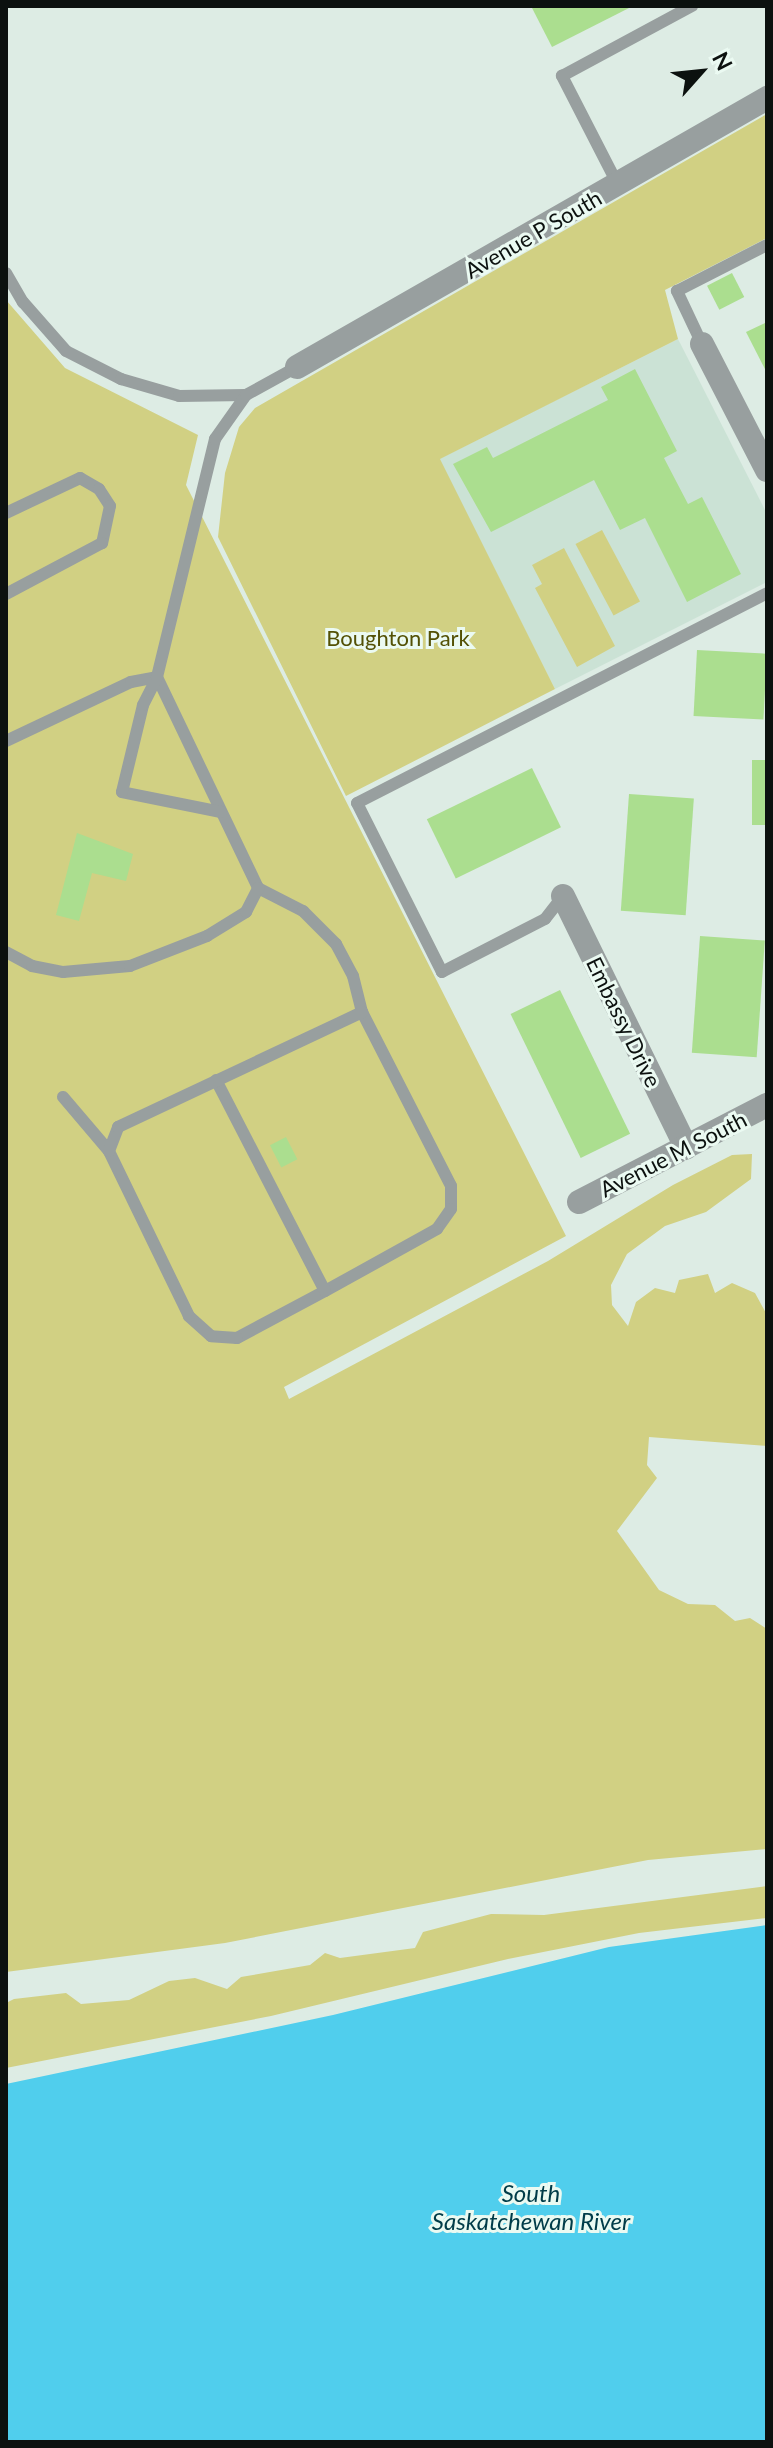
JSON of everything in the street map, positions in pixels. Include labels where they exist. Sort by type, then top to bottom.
[{"type":"street","name":"Avenue P South","points":[[297,367],[767,98]]},
{"type":"street","points":[[702,344],[767,470]]},
{"type":"street","points":[[745,427],[767,416]]},
{"type":"street","name":"Embassy Drive","points":[[563,896],[686,1147]]},
{"type":"street","name":"Avenue M South","points":[[579,1202],[767,1105]]},
{"type":"lane","points":[[618,185],[562,76],[692,6]]},
{"type":"lane","points":[[702,344],[677,291],[767,245]]},
{"type":"lane","points":[[7,277],[66,351],[121,379],[179,396],[246,395]]},
{"type":"lane","points":[[221,812],[122,792],[143,705],[157,677],[215,439],[246,395],[297,367]]},
{"type":"lane","points":[[6,513],[80,478],[99,489],[110,506],[102,543],[6,594]]},
{"type":"lane","points":[[563,896],[545,919],[442,972],[357,803],[767,593]]},
{"type":"lane","points":[[6,741],[131,682],[157,677]]},
{"type":"lane","points":[[63,1097],[109,1151],[189,1316],[211,1336],[237,1338],[437,1229],[451,1209],[451,1186],[362,1012],[353,976],[336,944],[303,911],[258,888],[157,677]]},
{"type":"lane","points":[[6,952],[32,966],[63,972],[130,966],[220,928],[246,912],[258,888]]},
{"type":"lane","points":[[109,1151],[118,1127],[362,1012]]},
{"type":"lane","points":[[216,1080],[325,1291]]},
{"type":"shaded area","points":[[678,339],[767,514],[767,582],[555,689],[439,459]]},
{"type":"green space","name":"Boughton Park","points":[[767,114],[767,238],[665,290],[678,339],[440,459],[555,689],[346,796],[218,537],[225,473],[239,427],[255,408]]},
{"type":"green space","points":[[6,300],[65,368],[198,435],[186,485],[566,1236],[284,1387],[289,1399],[548,1261],[673,1185],[732,1155],[752,1154],[751,1179],[706,1212],[665,1226],[627,1254],[611,1285],[612,1305],[628,1326],[636,1302],[655,1288],[675,1293],[679,1280],[708,1274],[715,1293],[732,1283],[755,1293],[767,1315],[767,1446],[649,1437],[647,1465],[657,1478],[617,1531],[659,1590],[688,1604],[715,1605],[735,1621],[750,1618],[767,1629],[767,1849],[648,1860],[225,1943],[6,1972]]},
{"type":"green space","points":[[602,530],[640,602],[614,616],[576,544]]},
{"type":"green space","points":[[564,548],[615,646],[577,667],[535,588],[542,584],[532,565]]},
{"type":"green space","points":[[767,1886],[767,1918],[639,1933],[508,1959],[271,2016],[6,2068],[6,2003],[14,1999],[66,1993],[81,2004],[129,2000],[169,1981],[195,1978],[227,1989],[241,1977],[310,1965],[325,1953],[340,1958],[415,1948],[423,1932],[491,1914],[544,1915]]},
{"type":"water","name":"South Saskatchewan River","points":[[767,1925],[767,2442],[6,2442],[6,2084],[333,2015],[609,1947]]},
{"type":"building","points":[[531,6],[633,6],[552,47]]},
{"type":"building","points":[[732,273],[744,297],[719,310],[707,286]]},
{"type":"building","points":[[767,322],[767,373],[746,332]]},
{"type":"building","points":[[635,369],[677,451],[664,458],[688,504],[702,497],[741,574],[687,602],[645,518],[620,530],[594,480],[491,532],[453,464],[487,447],[493,458],[608,400],[601,387]]},
{"type":"building","points":[[697,650],[767,654],[763,720],[694,716]]},
{"type":"building","points":[[752,760],[767,760],[767,825],[752,825]]},
{"type":"building","points":[[532,768],[561,827],[456,879],[427,819]]},
{"type":"building","points":[[629,794],[694,799],[686,915],[621,911]]},
{"type":"building","points":[[77,833],[133,854],[126,881],[92,873],[79,921],[56,915]]},
{"type":"building","points":[[700,936],[765,941],[757,1057],[692,1053]]},
{"type":"building","points":[[560,990],[630,1134],[581,1158],[511,1014]]},
{"type":"building","points":[[286,1137],[297,1159],[281,1167],[270,1145]]}]
